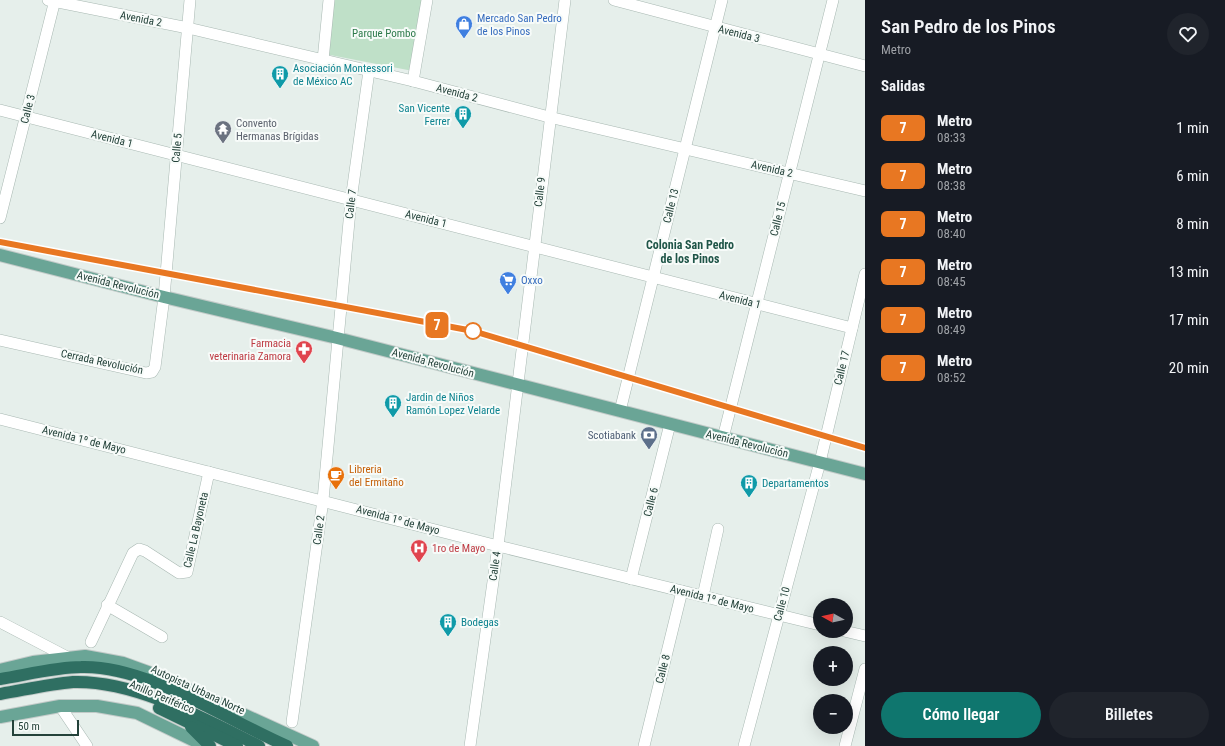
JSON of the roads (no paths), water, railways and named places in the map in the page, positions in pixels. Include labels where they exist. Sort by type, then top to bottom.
[{"type":"highway","name":"Autopista Urbana Norte","points":[[0,679],[81,666],[123,671],[180,693],[286,746]]},
{"type":"highway","name":"Anillo Periférico","points":[[0,685],[65,674],[115,677],[168,692],[275,746]]},
{"type":"highway","name":"Autopista Urbana Norte","points":[[0,694],[73,682],[114,685],[152,697],[205,718],[259,746]]},
{"type":"highway","name":"Anillo Periférico","points":[[0,701],[66,690],[113,692],[136,698],[238,746]]},
{"type":"highway","points":[[184,720],[210,746]]},
{"type":"main road","name":"Avenida Revolución","points":[[0,255],[164,297],[337,338],[865,474]]},
{"type":"main road","points":[[0,670],[33,662],[85,656],[123,663],[159,676],[312,746]]},
{"type":"main road","points":[[0,717],[60,706],[97,706],[137,713],[205,746]]},
{"type":"street","name":"Calle 5","points":[[164,297],[190,0]]},
{"type":"street","points":[[323,60],[329,0]]},
{"type":"street","points":[[413,81],[427,0]]},
{"type":"street","name":"Calle 9","points":[[518,385],[565,0]]},
{"type":"street","name":"Calle 13","points":[[620,411],[722,0]]},
{"type":"street","name":"Calle 15","points":[[723,438],[833,0]]},
{"type":"street","name":"Avenida 2","points":[[52,1],[188,28],[413,81],[550,117],[865,191]]},
{"type":"street","name":"Calle 3","points":[[0,218],[26,117],[52,1]]},
{"type":"street","name":"Avenida 3","points":[[620,1],[715,28],[865,66]]},
{"type":"street","name":"Calle 7","points":[[337,338],[351,200],[369,71]]},
{"type":"street","name":"Avenida 1","points":[[0,110],[852,328]]},
{"type":"street","name":"Calle 17","points":[[820,462],[865,274]]},
{"type":"street","name":"Cerrada Revolución","points":[[0,340],[146,373],[152,372],[155,367],[164,297]]},
{"type":"street","name":"Calle 2","points":[[292,722],[323,500],[337,338]]},
{"type":"street","name":"Calle 4","points":[[470,746],[498,546],[518,385]]},
{"type":"street","name":"Avenida 1º de Mayo","points":[[0,419],[323,500],[498,546],[813,623]]},
{"type":"street","name":"Calle 6","points":[[631,579],[670,424]]},
{"type":"street","name":"Calle 10","points":[[744,746],[820,462]]},
{"type":"street","name":"Calle La Bayoneta","points":[[92,642],[107,605],[133,553],[139,550],[145,551],[179,573],[187,572],[208,472]]},
{"type":"street","points":[[703,596],[718,529]]},
{"type":"street","name":"Calle 8","points":[[644,746],[682,591]]},
{"type":"street","points":[[107,605],[162,637]]},
{"type":"street","points":[[0,622],[69,658]]},
{"type":"street","points":[[853,633],[865,636]]},
{"type":"street","points":[[845,746],[865,668]]},
{"type":"street","points":[[60,706],[87,746]]},
{"type":"metro line","name":"7","points":[[0,242],[473,331],[865,448]]},
{"type":"place","name":"Mercado San Pedro de los Pinos","points":[[464,39]]},
{"type":"place","name":"Asociación Montessori de México AC","points":[[280,89]]},
{"type":"place","name":"San Vicente Ferrer","points":[[463,129]]},
{"type":"place","name":"Convento Hermanas Brígidas","points":[[223,144]]},
{"type":"place","name":"Oxxo","points":[[508,295]]},
{"type":"place","name":"Farmacia veterinaria Zamora","points":[[304,364]]},
{"type":"place","name":"Jardin de Niños Ramón Lopez Velarde","points":[[393,418]]},
{"type":"place","name":"Scotiabank","points":[[649,450]]},
{"type":"place","name":"Libreria del Ermitaño","points":[[336,490]]},
{"type":"place","name":"Departamentos","points":[[749,498]]},
{"type":"place","name":"1ro de Mayo","points":[[419,563]]},
{"type":"place","name":"Bodegas","points":[[448,637]]},
{"type":"district","name":"Colonia San Pedro de los Pinos","points":[[690,252]]},
{"type":"park label","name":"Parque Pombo","points":[[384,33]]}]
